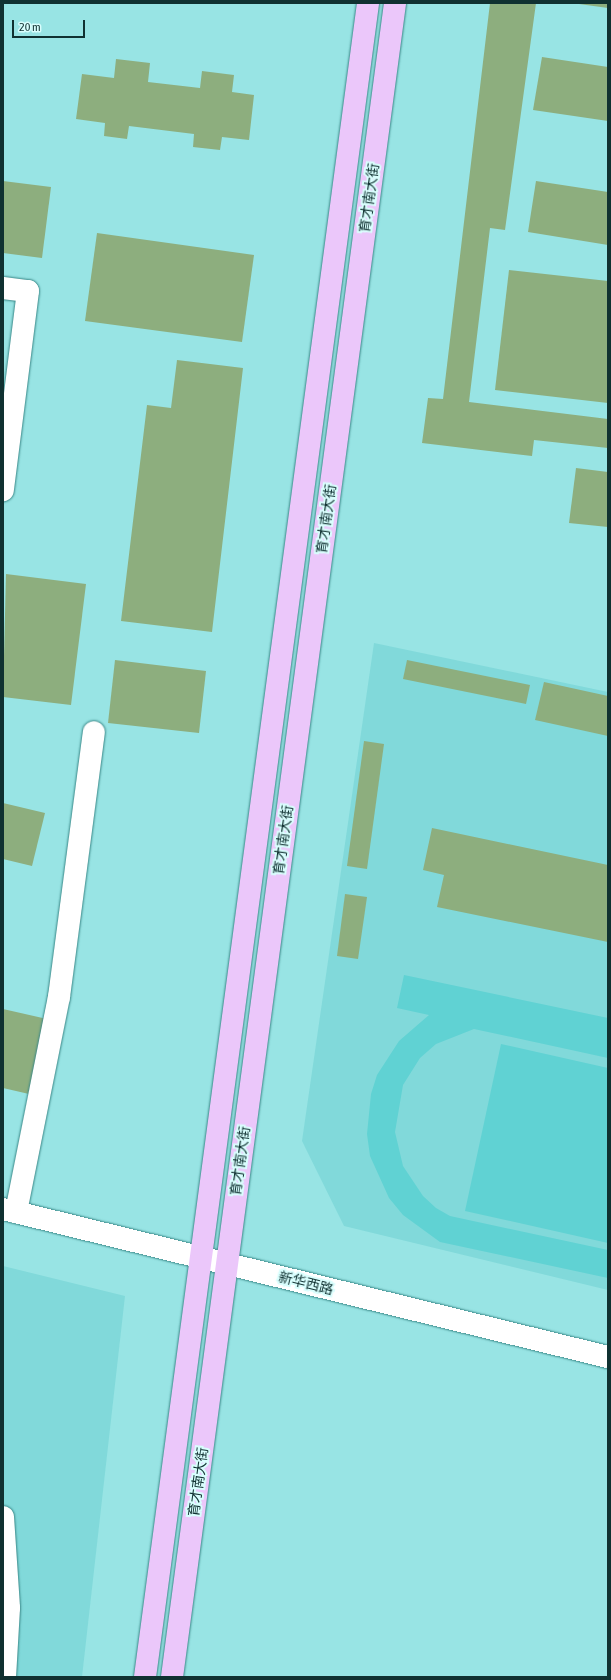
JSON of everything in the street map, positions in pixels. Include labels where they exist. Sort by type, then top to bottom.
[{"type":"main road","name":"育才南大街","points":[[146,1677],[368,3]]},
{"type":"main road","name":"育才南大街","points":[[172,1677],[395,3]]},
{"type":"street","points":[[3,288],[28,291],[3,490]]},
{"type":"street","points":[[10,1211],[59,997],[94,732]]},
{"type":"street","name":"新华西路","points":[[10,1211],[608,1357]]},
{"type":"street","points":[[3,1517],[9,1608],[5,1677]]},
{"type":"shaded area","points":[[374,643],[608,692],[608,1290],[344,1226],[302,1141]]},
{"type":"shaded area","points":[[404,975],[608,1018],[608,1058],[474,1029],[436,1044],[420,1058],[403,1085],[395,1132],[403,1166],[423,1196],[436,1208],[450,1216],[608,1250],[608,1278],[440,1242],[403,1215],[389,1198],[370,1156],[367,1134],[371,1094],[377,1075],[399,1041],[429,1015],[397,1008]]},
{"type":"shaded area","points":[[501,1044],[608,1068],[608,1243],[465,1211]]},
{"type":"shaded area","points":[[3,1266],[125,1296],[82,1677],[3,1677]]},
{"type":"building","points":[[490,3],[536,3],[505,230],[490,228],[469,402],[608,419],[608,448],[534,440],[532,456],[422,443],[428,398],[443,399]]},
{"type":"building","points":[[579,3],[608,3],[608,8],[579,4]]},
{"type":"building","points":[[542,57],[608,67],[608,121],[533,110]]},
{"type":"building","points":[[116,59],[150,63],[148,82],[200,88],[202,71],[234,75],[232,92],[254,95],[249,140],[222,137],[220,150],[193,147],[194,134],[129,126],[127,139],[104,136],[105,123],[76,119],[82,74],[114,78]]},
{"type":"building","points":[[3,181],[51,187],[42,258],[3,253]]},
{"type":"building","points":[[536,181],[608,192],[608,245],[528,232]]},
{"type":"building","points":[[97,233],[254,255],[242,342],[85,321]]},
{"type":"building","points":[[509,270],[608,281],[608,403],[495,390]]},
{"type":"building","points":[[177,360],[243,368],[212,632],[121,621],[147,405],[171,408]]},
{"type":"building","points":[[576,468],[608,472],[608,527],[569,523]]},
{"type":"building","points":[[6,574],[86,584],[71,705],[3,697]]},
{"type":"building","points":[[115,660],[206,671],[199,733],[108,723]]},
{"type":"building","points":[[407,660],[530,685],[526,704],[403,679]]},
{"type":"building","points":[[544,682],[608,696],[608,736],[535,720]]},
{"type":"building","points":[[364,741],[384,744],[367,869],[347,866]]},
{"type":"building","points":[[3,803],[45,813],[32,866],[3,859]]},
{"type":"building","points":[[432,828],[608,865],[608,942],[437,907],[444,875],[423,870]]},
{"type":"building","points":[[345,894],[367,897],[358,959],[337,956]]},
{"type":"building","points":[[3,1009],[47,1019],[29,1094],[3,1088]]}]
